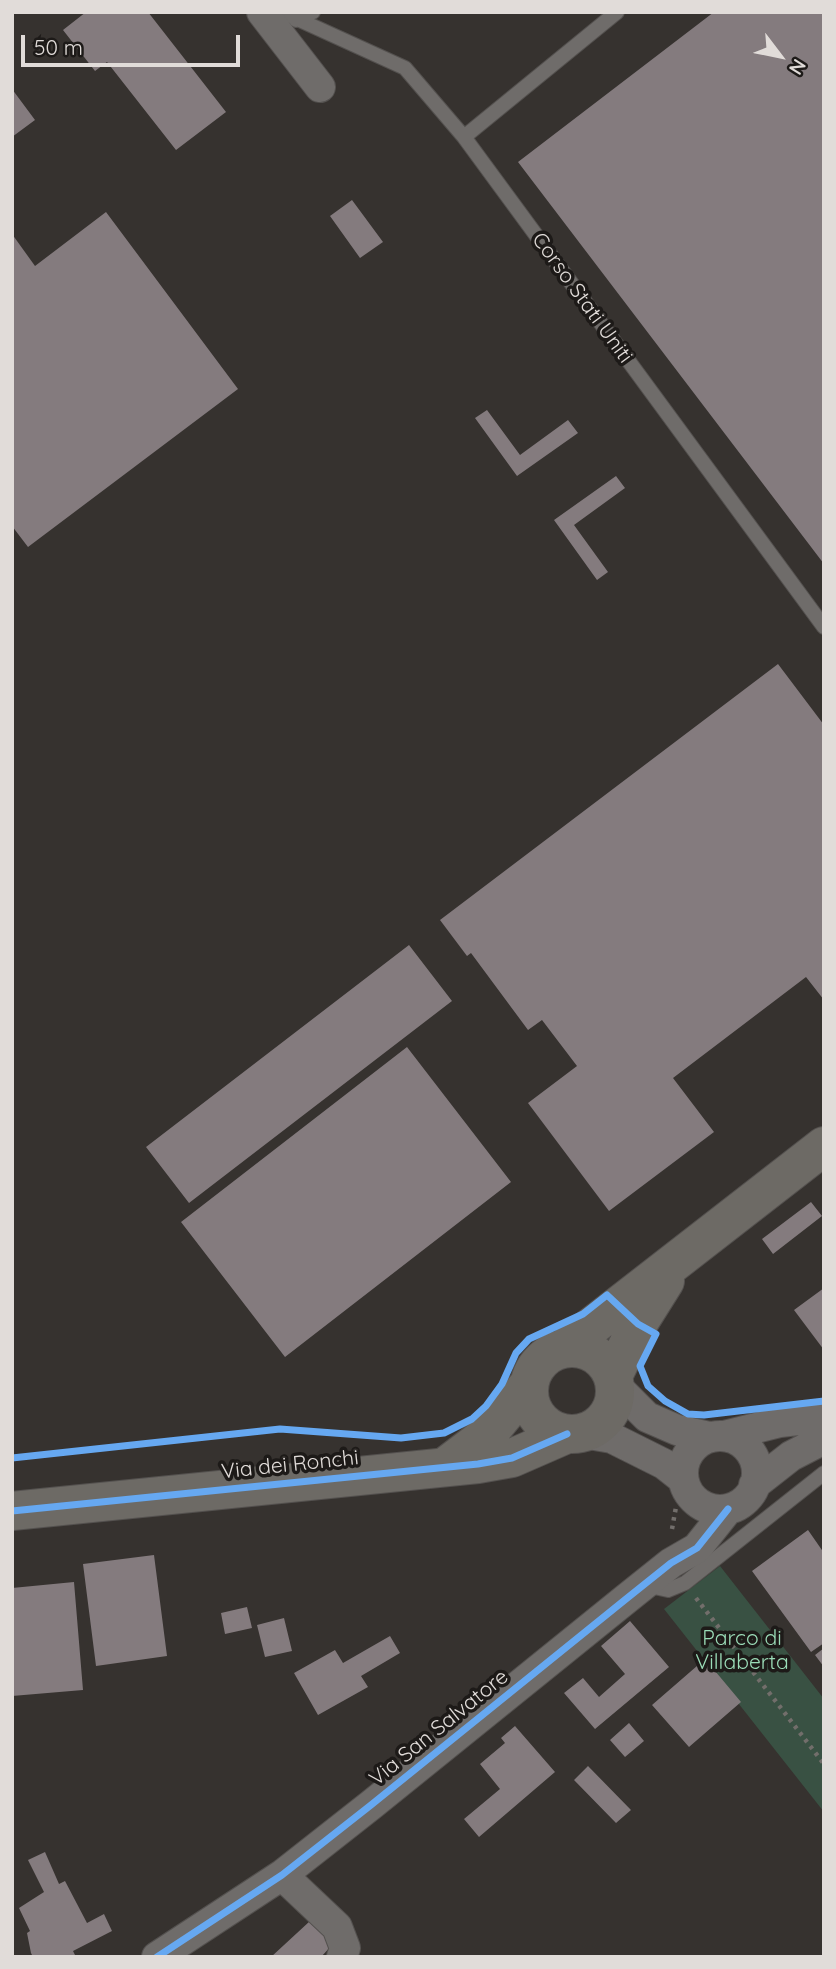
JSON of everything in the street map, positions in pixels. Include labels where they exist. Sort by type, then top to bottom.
[{"type":"street","points":[[262,12],[320,87]]},
{"type":"street","points":[[446,1466],[488,1434],[529,1384],[541,1360],[564,1348],[824,1146]]},
{"type":"street","name":"Via dei Ronchi","points":[[12,1511],[512,1458],[604,1420],[615,1398],[614,1381],[638,1324],[681,1256]]},
{"type":"street","points":[[564,1348],[576,1347],[599,1356],[614,1381],[648,1417],[677,1430],[744,1445],[755,1464],[754,1485]]},
{"type":"street","points":[[529,1384],[531,1407],[545,1425],[575,1433],[612,1438],[664,1464],[682,1491],[692,1519],[677,1559]]},
{"type":"street","points":[[682,1491],[686,1458],[699,1442],[780,1422],[824,1417]]},
{"type":"street","name":"Via San Salvatore","points":[[157,1957],[282,1875],[643,1585],[677,1559],[697,1548],[728,1509],[748,1496],[754,1485],[791,1456],[824,1439]]},
{"type":"street","points":[[682,1491],[705,1507],[728,1509]]},
{"type":"street","points":[[282,1875],[337,1927],[345,1948],[342,1957]]},
{"type":"lane","name":"Corso Stati Uniti","points":[[282,12],[405,68],[464,137],[824,627]]},
{"type":"lane","points":[[296,20],[313,12]]},
{"type":"lane","points":[[464,137],[617,12]]},
{"type":"lane","points":[[677,1559],[824,1473]]},
{"type":"path","points":[[682,1491],[677,1507],[677,1559],[824,1764]]},
{"type":"green space","name":"Parco di Villaberta","points":[[720,1566],[824,1699],[824,1812],[664,1609]]},
{"type":"building","points":[[86,12],[148,12],[226,112],[176,150],[107,62],[95,71],[63,30]]},
{"type":"building","points":[[714,12],[824,12],[824,564],[518,162]]},
{"type":"building","points":[[12,89],[35,120],[12,137]]},
{"type":"building","points":[[352,200],[383,242],[360,258],[330,216]]},
{"type":"building","points":[[106,212],[238,389],[28,547],[12,526],[12,234],[35,266]]},
{"type":"building","points":[[487,410],[520,455],[568,420],[578,433],[517,476],[475,418]]},
{"type":"building","points":[[616,476],[625,488],[574,525],[608,572],[597,580],[554,520]]},
{"type":"building","points":[[778,664],[824,725],[824,1000],[806,977],[673,1078],[714,1132],[609,1211],[528,1103],[577,1066],[542,1020],[528,1030],[471,953],[467,956],[440,920]]},
{"type":"building","points":[[409,945],[452,1001],[189,1203],[146,1147]]},
{"type":"building","points":[[407,1047],[511,1182],[285,1357],[181,1222]]},
{"type":"building","points":[[811,1202],[822,1216],[773,1254],[762,1239]]},
{"type":"building","points":[[824,1288],[824,1350],[794,1310]]},
{"type":"building","points":[[808,1530],[824,1553],[824,1643],[811,1652],[752,1571]]},
{"type":"building","points":[[154,1555],[167,1656],[96,1666],[83,1564]]},
{"type":"building","points":[[74,1582],[83,1690],[12,1696],[12,1588]]},
{"type":"building","points":[[247,1607],[252,1628],[225,1634],[221,1613]]},
{"type":"building","points":[[284,1618],[292,1651],[265,1657],[257,1625]]},
{"type":"building","points":[[630,1621],[669,1667],[595,1729],[564,1693],[583,1678],[599,1697],[625,1674],[601,1646]]},
{"type":"building","points":[[390,1636],[400,1653],[361,1676],[368,1687],[318,1715],[294,1673],[335,1650],[343,1663]]},
{"type":"building","points":[[824,1648],[824,1667],[815,1655]]},
{"type":"building","points":[[705,1659],[741,1702],[689,1747],[652,1705]]},
{"type":"building","points":[[629,1723],[644,1741],[625,1757],[610,1740]]},
{"type":"building","points":[[515,1726],[555,1772],[479,1837],[464,1819],[500,1789],[480,1764],[505,1743],[501,1738]]},
{"type":"building","points":[[588,1766],[631,1810],[616,1823],[574,1780]]},
{"type":"building","points":[[45,1852],[59,1884],[65,1881],[87,1923],[104,1914],[112,1931],[73,1951],[76,1957],[33,1957],[31,1953],[27,1933],[30,1931],[19,1908],[44,1892],[28,1860]]},
{"type":"building","points":[[310,1921],[333,1944],[321,1957],[271,1957]]},
{"type":"cycle path","points":[[12,1458],[280,1429],[401,1438],[444,1433],[472,1419],[486,1406],[502,1384],[516,1353],[529,1339],[583,1314],[607,1295],[638,1324],[656,1334],[640,1366],[648,1386],[665,1401],[688,1414],[704,1415],[824,1401]]},
{"type":"cycle path","points":[[12,1511],[478,1464],[512,1458],[567,1434]]},
{"type":"cycle path","points":[[157,1957],[282,1875],[671,1563],[697,1548],[728,1509]]}]
